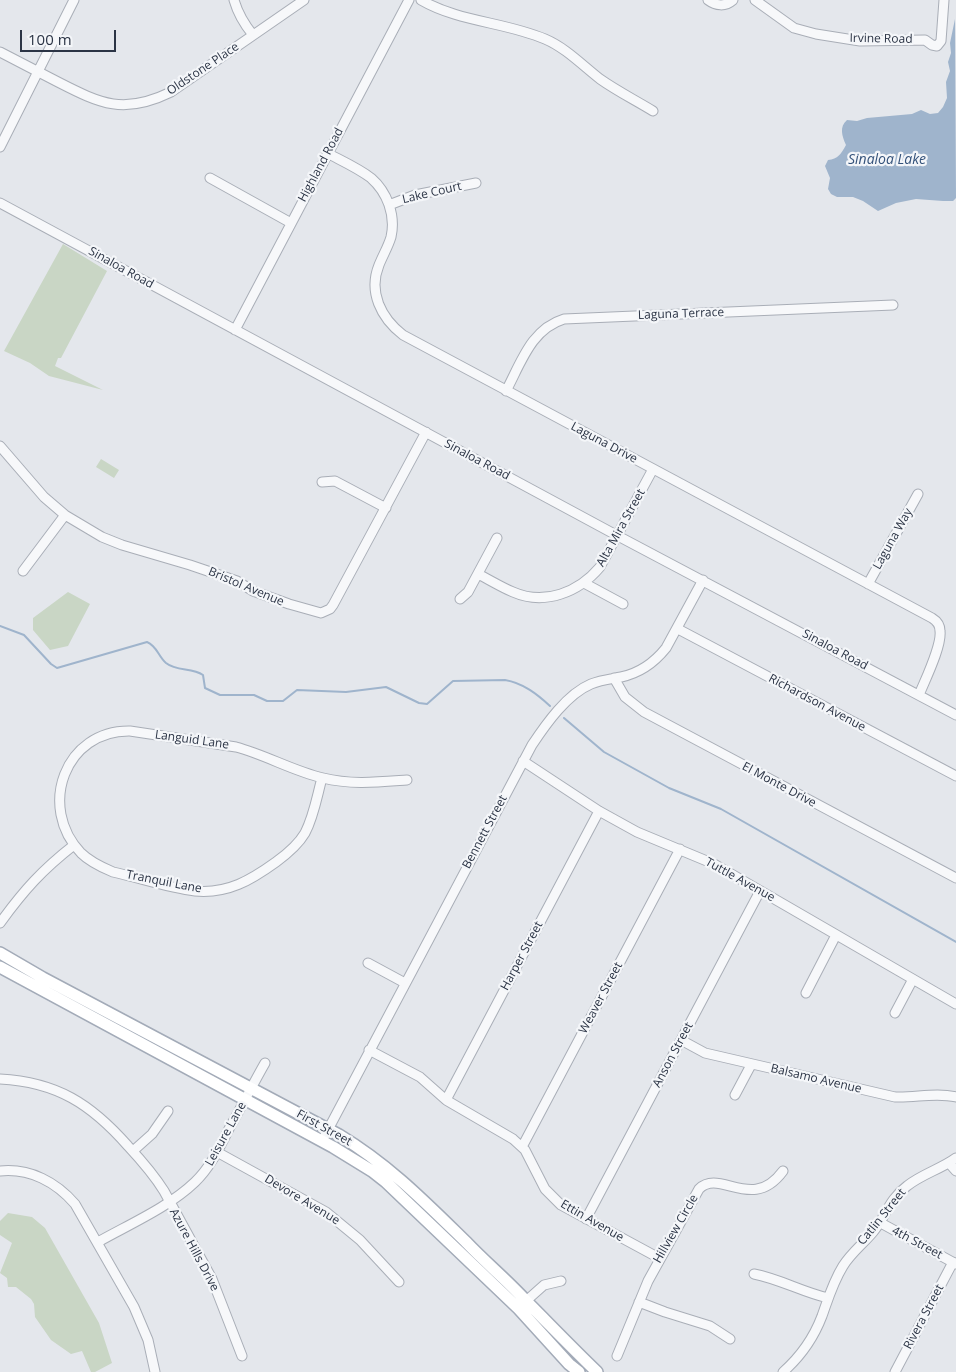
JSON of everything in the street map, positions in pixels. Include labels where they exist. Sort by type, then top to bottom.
[{"type":"main road","name":"First Street","points":[[0,953],[364,1151],[394,1173],[597,1372]]},
{"type":"main road","name":"First Street","points":[[0,967],[356,1160],[386,1182],[520,1309],[566,1368],[579,1372]]},
{"type":"main road","points":[[566,1368],[578,1355]]},
{"type":"street","points":[[0,147],[74,0]]},
{"type":"street","points":[[234,0],[241,19],[253,35]]},
{"type":"street","name":"Oldstone Place","points":[[0,52],[98,101],[119,105],[139,104],[156,100],[170,92],[304,0]]},
{"type":"street","name":"Highland Road","points":[[235,330],[409,0]]},
{"type":"street","points":[[421,0],[447,12],[546,39],[569,53],[601,79],[652,111]]},
{"type":"street","points":[[708,0],[720,6],[733,0]]},
{"type":"street","name":"Irvine Road","points":[[755,0],[794,28],[816,34],[860,41],[925,40],[936,46],[941,41],[944,0]]},
{"type":"street","name":"Laguna Drive","points":[[327,154],[371,178],[381,190],[389,205],[392,220],[391,235],[378,266],[375,282],[377,300],[383,315],[391,326],[403,335],[506,391],[932,618],[939,625],[940,635],[935,655],[919,695]]},
{"type":"street","points":[[210,178],[291,223]]},
{"type":"street","name":"Lake Court","points":[[389,205],[415,196],[476,184]]},
{"type":"street","name":"Sinaloa Road","points":[[0,203],[618,536],[956,714]]},
{"type":"street","name":"Laguna Terrace","points":[[506,391],[535,337],[548,326],[564,319],[893,305]]},
{"type":"street","name":"Bristol Avenue","points":[[0,446],[44,497],[65,515],[90,530],[122,545],[237,581],[270,599],[321,613],[326,612],[333,605],[426,432]]},
{"type":"street","name":"Alta Mira Street","points":[[478,574],[514,592],[535,597],[561,595],[584,583],[600,567],[653,469]]},
{"type":"street","points":[[322,482],[335,481],[386,508]]},
{"type":"street","name":"Laguna Way","points":[[868,584],[918,494]]},
{"type":"street","points":[[23,571],[65,515]]},
{"type":"street","points":[[460,599],[468,592],[497,538]]},
{"type":"street","name":"Bennett Street","points":[[322,1141],[405,982],[540,732],[570,698],[590,684],[635,673],[652,663],[666,648],[678,629],[704,580]]},
{"type":"street","points":[[584,583],[623,604]]},
{"type":"street","name":"Richardson Avenue","points":[[678,629],[956,776]]},
{"type":"street","name":"El Monte Drive","points":[[614,678],[625,697],[644,712],[956,878]]},
{"type":"street","name":"Languid Lane","points":[[74,845],[65,830],[60,814],[63,779],[70,763],[81,749],[94,739],[108,733],[130,732],[236,747],[322,778],[354,782],[407,780]]},
{"type":"street","name":"Tuttle Avenue","points":[[523,761],[599,811],[637,832],[714,864],[956,1004]]},
{"type":"street","name":"Tranquil Lane","points":[[74,845],[92,862],[113,872],[195,891],[230,889],[255,878],[298,844],[311,821],[322,778]]},
{"type":"street","name":"Harper Street","points":[[446,1100],[599,811]]},
{"type":"street","points":[[0,923],[29,884],[45,868],[74,845]]},
{"type":"street","name":"Weaver Street","points":[[522,1147],[680,849]]},
{"type":"street","name":"Anson Street","points":[[586,1219],[760,891]]},
{"type":"street","points":[[806,993],[836,935]]},
{"type":"street","points":[[368,963],[405,982]]},
{"type":"street","points":[[896,1013],[913,979]]},
{"type":"street","name":"Balsamo Avenue","points":[[681,1040],[705,1053],[895,1097],[954,1094]]},
{"type":"street","name":"Ettin Avenue","points":[[369,1050],[420,1077],[446,1100],[504,1132],[522,1147],[532,1162],[539,1179],[552,1198],[561,1205],[659,1258]]},
{"type":"street","name":"Leisure Lane","points":[[98,1242],[169,1202],[197,1180],[217,1152],[265,1063]]},
{"type":"street","points":[[736,1095],[751,1065]]},
{"type":"street","name":"Azure Hills Drive","points":[[0,1079],[38,1084],[59,1091],[80,1102],[98,1115],[133,1151],[155,1178],[212,1279],[242,1356]]},
{"type":"street","points":[[133,1151],[152,1134],[168,1111]]},
{"type":"street","name":"Devore Avenue","points":[[217,1152],[326,1212],[360,1240],[399,1282]]},
{"type":"street","points":[[952,1160],[956,1171]]},
{"type":"street","name":"Catlin Street","points":[[783,1372],[812,1336],[843,1266],[853,1252],[873,1231],[886,1210],[904,1188],[916,1179],[952,1160]]},
{"type":"street","points":[[0,1171],[22,1171],[37,1176],[52,1183],[66,1193],[75,1204],[144,1326],[155,1372]]},
{"type":"street","name":"Hillview Circle","points":[[616,1356],[659,1258],[691,1201],[703,1185],[713,1182],[742,1190],[756,1190],[771,1184],[784,1171]]},
{"type":"street","name":"4th Street","points":[[879,1222],[955,1263]]},
{"type":"street","name":"Rivera Street","points":[[895,1372],[955,1263]]},
{"type":"street","points":[[754,1274],[779,1280],[811,1294],[828,1298]]},
{"type":"street","points":[[526,1301],[544,1285],[561,1281]]},
{"type":"street","points":[[639,1302],[710,1326],[730,1339]]},
{"type":"green space","points":[[63,244],[107,271],[55,366],[103,390],[49,376],[30,363],[4,351]]},
{"type":"green space","points":[[101,459],[119,470],[114,478],[96,467]]},
{"type":"green space","points":[[68,592],[90,604],[68,646],[50,650],[33,630],[33,618]]},
{"type":"green space","points":[[8,1213],[32,1217],[45,1228],[99,1323],[112,1363],[95,1372],[91,1372],[82,1351],[71,1354],[51,1340],[35,1317],[34,1304],[31,1299],[16,1287],[8,1287],[7,1278],[0,1273],[12,1243],[0,1235],[0,1221]]},
{"type":"water","name":"Sinaloa Lake","points":[[955,19],[956,198],[953,201],[916,199],[896,203],[878,211],[853,197],[837,197],[831,194],[828,189],[830,178],[825,166],[828,160],[839,156],[846,145],[842,129],[847,120],[857,121],[867,118],[912,114],[921,110],[930,114],[938,113],[943,107],[947,98],[946,82],[950,71],[948,62],[951,53],[950,43]]},
{"type":"waterway","points":[[0,626],[24,635],[57,668],[147,642],[153,646],[170,666],[203,675],[205,688],[220,695],[254,695],[267,701],[283,701],[297,690],[346,692],[386,687],[419,703],[427,704],[453,681],[505,680],[529,690],[550,706]]},
{"type":"waterway","points":[[564,718],[604,752],[669,788],[721,809],[956,942]]}]
